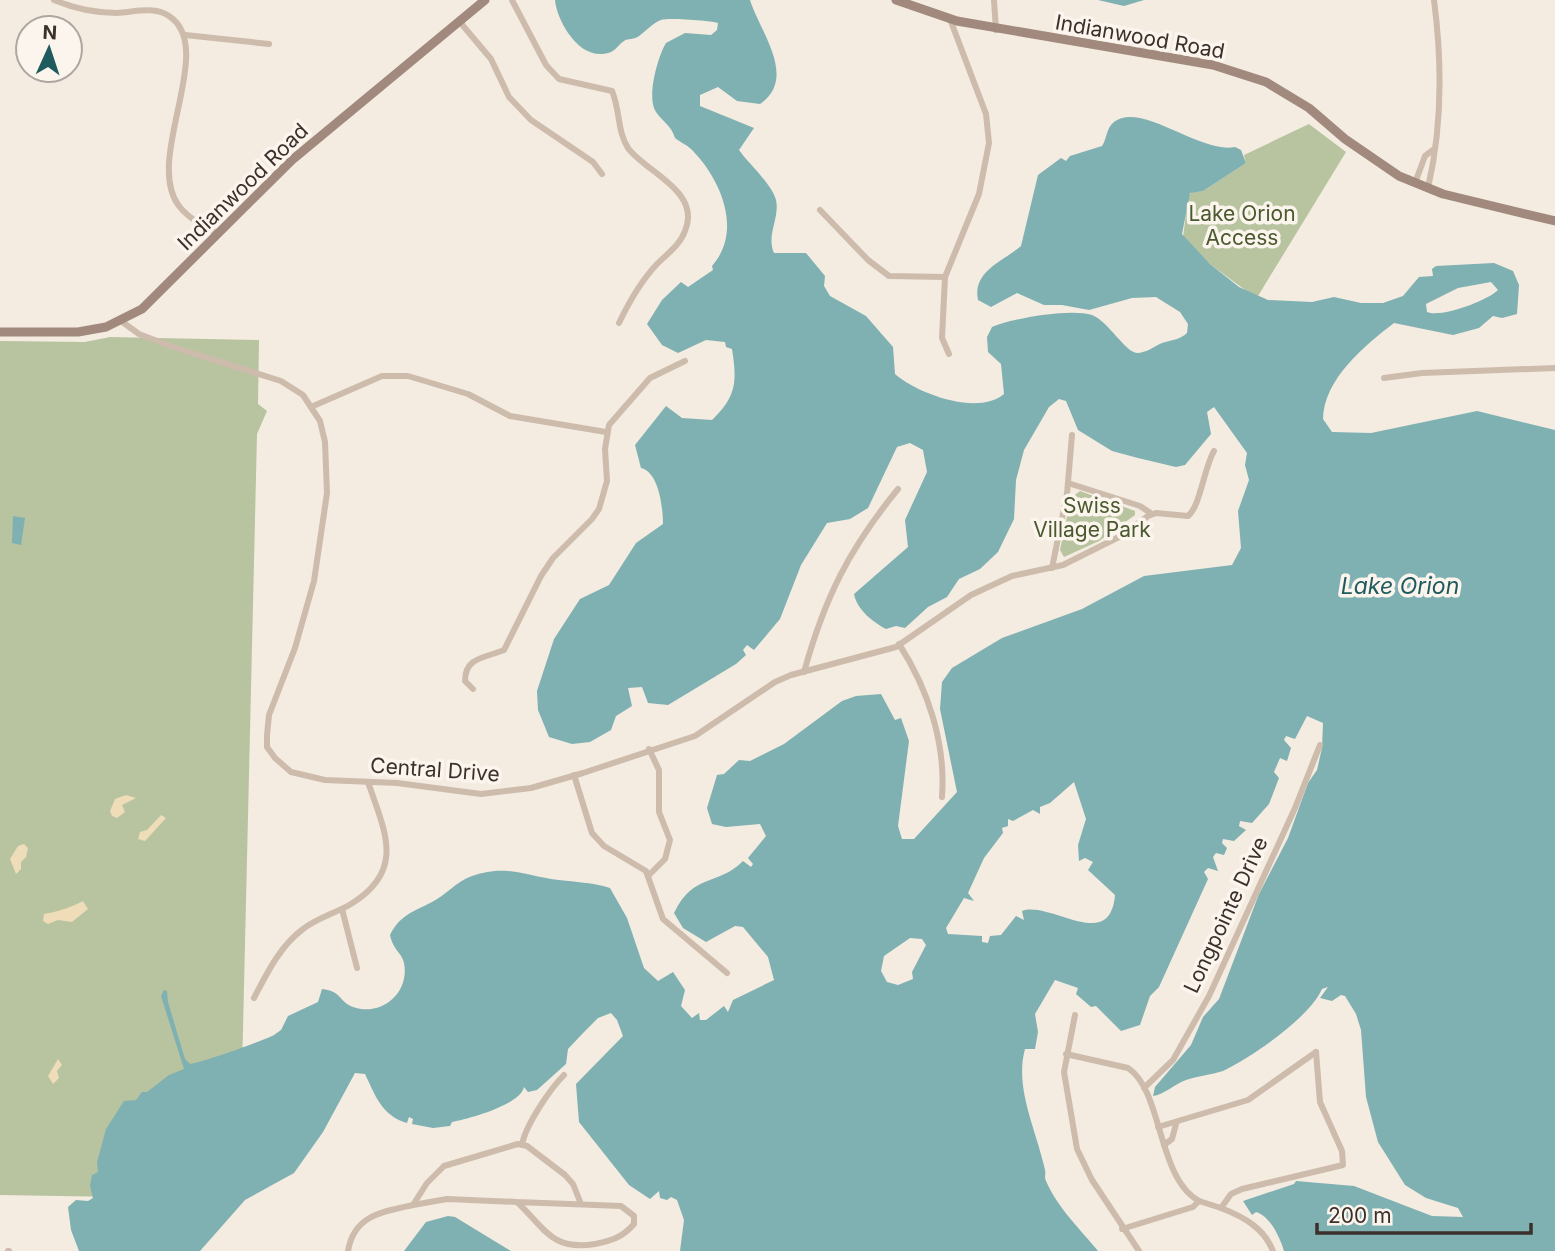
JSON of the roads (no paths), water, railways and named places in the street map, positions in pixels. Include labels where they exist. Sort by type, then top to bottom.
[{"type":"street","points":[[54,0],[99,12],[157,11],[179,24],[187,55],[172,134],[169,169],[171,187],[177,204],[191,219],[218,234]]},
{"type":"street","name":"Indianwood Road","points":[[0,332],[78,332],[121,321],[151,301],[292,160],[485,0]]},
{"type":"street","points":[[512,0],[546,65],[559,79],[570,83],[601,86],[612,91],[617,101],[624,140],[629,149],[676,190],[685,205],[688,219],[678,243],[645,278],[619,323]]},
{"type":"street","name":"Indianwood Road","points":[[896,0],[950,19],[996,30],[1213,65],[1266,82],[1309,108],[1345,139],[1399,176],[1428,188],[1555,221]]},
{"type":"street","points":[[994,0],[996,30]]},
{"type":"street","points":[[1428,188],[1434,160],[1439,90],[1434,0]]},
{"type":"street","points":[[949,354],[942,338],[945,277],[979,194],[989,143],[986,114],[950,19]]},
{"type":"street","points":[[459,21],[491,58],[509,97],[531,120],[593,162],[602,174]]},
{"type":"street","points":[[184,36],[269,44]]},
{"type":"street","points":[[1415,183],[1425,156],[1433,150]]},
{"type":"street","points":[[820,210],[869,260],[889,276],[945,277]]},
{"type":"street","name":"Central Drive","points":[[121,321],[139,334],[170,346],[281,381],[303,395],[320,421],[325,442],[327,493],[314,581],[295,648],[269,715],[267,747],[291,772],[302,776],[481,794],[506,793],[575,775],[695,736],[775,682],[869,656],[899,644],[935,617],[981,590],[1012,576],[1052,568],[1102,547],[1152,514]]},
{"type":"street","points":[[473,689],[465,681],[468,666],[473,660],[508,646],[541,576],[553,558],[592,519],[598,509],[607,481],[606,432],[650,378],[685,361]]},
{"type":"street","points":[[1384,378],[1408,374],[1555,368]]},
{"type":"street","points":[[311,407],[382,376],[408,376],[468,394],[510,416],[606,432]]},
{"type":"street","points":[[1052,568],[1068,483],[1072,435]]},
{"type":"street","points":[[1068,483],[1140,506],[1152,514],[1188,516],[1193,512],[1206,464],[1214,451]]},
{"type":"street","points":[[804,672],[834,582],[863,535],[898,489]]},
{"type":"street","points":[[899,644],[930,701],[943,769],[942,797]]},
{"type":"street","name":"Longpointe Drive","points":[[1144,1088],[1173,1060],[1209,996],[1295,808],[1320,745]]},
{"type":"street","points":[[648,876],[665,859],[670,840],[660,812],[659,770],[649,749]]},
{"type":"street","points":[[575,775],[592,833],[604,846],[637,863],[648,876],[663,919],[727,972]]},
{"type":"street","points":[[254,998],[284,947],[304,928],[367,893],[380,879],[386,865],[384,832],[368,782]]},
{"type":"street","points":[[342,909],[357,968]]},
{"type":"street","points":[[1075,1015],[1066,1054],[1066,1095],[1080,1161],[1122,1229],[1139,1251]]},
{"type":"street","points":[[1158,1127],[1176,1124],[1211,1109],[1248,1100],[1316,1052],[1320,1102],[1342,1151],[1343,1165],[1242,1189],[1231,1194],[1221,1208]]},
{"type":"street","points":[[1066,1054],[1128,1068],[1144,1088],[1164,1145],[1180,1181],[1192,1197],[1221,1208],[1258,1228],[1268,1238],[1273,1251]]},
{"type":"street","points":[[522,1145],[523,1136],[545,1099],[564,1075]]},
{"type":"street","points":[[1164,1145],[1172,1139],[1176,1124]]},
{"type":"street","points":[[413,1205],[427,1183],[444,1166],[504,1146],[522,1145],[565,1175],[573,1184],[581,1204]]},
{"type":"street","points":[[348,1251],[354,1230],[361,1221],[374,1214],[447,1199],[621,1206],[634,1216],[634,1224],[617,1239],[568,1248],[558,1244],[517,1202]]},
{"type":"street","points":[[1122,1229],[1193,1207],[1199,1201]]},
{"type":"water","name":"Lake Orion","points":[[555,0],[750,0],[773,54],[776,81],[771,93],[760,104],[737,101],[718,87],[700,95],[700,106],[754,128],[739,150],[774,194],[777,207],[772,240],[774,253],[806,253],[825,276],[824,286],[830,296],[866,316],[893,347],[895,374],[918,389],[948,400],[979,403],[1004,394],[1001,364],[988,352],[987,337],[992,327],[1001,324],[1027,317],[1083,313],[1098,318],[1127,347],[1137,353],[1187,333],[1188,324],[1180,312],[1156,297],[1132,298],[1089,310],[1044,305],[1017,293],[991,307],[978,300],[977,290],[984,274],[1021,246],[1038,175],[1061,158],[1066,161],[1070,156],[1102,146],[1111,124],[1126,117],[1155,123],[1205,143],[1241,150],[1246,163],[1203,191],[1190,193],[1182,234],[1210,264],[1239,287],[1268,300],[1312,302],[1334,297],[1361,303],[1383,303],[1403,296],[1419,277],[1433,276],[1432,269],[1436,266],[1494,263],[1513,271],[1519,285],[1517,314],[1502,318],[1493,316],[1479,328],[1453,335],[1394,323],[1370,342],[1338,377],[1325,404],[1323,419],[1332,432],[1371,433],[1477,411],[1555,430],[1555,1251],[1284,1251],[1270,1222],[1256,1212],[1252,1215],[1243,1201],[1294,1184],[1296,1181],[1354,1186],[1432,1216],[1463,1217],[1458,1208],[1426,1198],[1405,1185],[1378,1142],[1366,1097],[1361,1030],[1356,1014],[1345,996],[1341,995],[1332,1001],[1320,998],[1328,987],[1322,989],[1293,1024],[1249,1057],[1223,1071],[1186,1080],[1153,1096],[1155,1087],[1191,1045],[1203,1017],[1219,999],[1259,894],[1288,838],[1308,783],[1317,770],[1322,748],[1323,723],[1307,716],[1295,739],[1286,736],[1284,740],[1291,748],[1287,761],[1280,758],[1274,772],[1279,778],[1269,804],[1252,823],[1240,821],[1239,826],[1246,830],[1234,841],[1223,839],[1222,843],[1227,848],[1224,855],[1216,853],[1213,857],[1218,871],[1208,868],[1204,872],[1208,879],[1159,987],[1150,996],[1140,1025],[1121,1031],[1096,1006],[1091,1007],[1076,994],[1078,988],[1055,980],[1035,1014],[1038,1032],[1035,1049],[1025,1049],[1022,1079],[1045,1179],[1063,1209],[1098,1251],[680,1251],[684,1220],[677,1200],[671,1197],[667,1200],[660,1198],[659,1191],[650,1199],[629,1185],[579,1122],[576,1084],[623,1036],[611,1013],[598,1018],[584,1032],[568,1049],[566,1064],[537,1090],[528,1092],[524,1087],[520,1094],[504,1105],[452,1122],[450,1126],[433,1128],[412,1124],[413,1119],[409,1117],[407,1123],[398,1120],[380,1104],[365,1074],[355,1073],[323,1132],[294,1173],[245,1200],[200,1251],[79,1251],[71,1230],[68,1207],[76,1200],[88,1201],[93,1198],[90,1186],[92,1175],[98,1172],[97,1162],[106,1129],[124,1101],[136,1100],[142,1092],[147,1092],[169,1075],[184,1069],[161,996],[164,990],[167,991],[185,1059],[190,1064],[274,1035],[281,1030],[288,1016],[318,1002],[322,989],[337,994],[353,1007],[374,1009],[398,993],[405,974],[403,960],[390,935],[398,923],[467,878],[503,871],[610,888],[627,918],[644,968],[658,981],[673,972],[685,990],[681,1006],[692,1018],[699,1013],[700,1020],[706,1020],[724,1006],[728,1012],[733,1000],[774,980],[768,957],[743,927],[735,926],[706,942],[683,928],[674,913],[682,900],[698,885],[724,874],[743,861],[751,867],[753,864],[748,858],[766,836],[760,824],[726,827],[712,824],[707,808],[717,775],[724,774],[739,760],[750,761],[784,744],[842,701],[856,696],[881,694],[895,720],[901,718],[909,741],[898,826],[902,839],[914,839],[957,792],[940,709],[942,682],[952,668],[1002,638],[1082,609],[1144,576],[1232,565],[1241,548],[1238,511],[1249,480],[1245,465],[1247,453],[1214,407],[1207,412],[1211,434],[1185,465],[1176,467],[1112,451],[1078,430],[1066,401],[1059,399],[1049,407],[1024,450],[1016,480],[1014,519],[998,552],[980,569],[959,579],[947,597],[928,607],[905,628],[896,626],[886,629],[876,623],[862,610],[854,594],[908,547],[905,520],[927,472],[923,450],[910,443],[897,447],[868,508],[850,519],[827,523],[801,565],[780,619],[754,650],[747,645],[743,650],[746,655],[736,664],[668,705],[648,703],[642,687],[628,688],[632,706],[616,716],[611,730],[590,742],[572,744],[549,737],[538,710],[537,691],[554,639],[580,599],[609,585],[636,543],[663,524],[656,483],[647,471],[641,468],[635,445],[666,406],[682,418],[712,420],[731,395],[734,379],[732,349],[726,347],[725,342],[706,340],[678,353],[662,345],[647,324],[662,300],[681,282],[688,287],[713,270],[712,266],[726,237],[725,206],[712,176],[691,149],[675,138],[656,112],[652,97],[657,67],[666,43],[685,33],[711,35],[717,30],[718,23],[661,20],[637,37],[624,41],[611,52],[600,54],[590,52],[572,39]],"holes":[[[1491,282],[1498,290],[1484,299],[1453,311],[1427,312],[1426,304],[1458,288]],[[1074,782],[1086,819],[1078,845],[1079,861],[1085,858],[1093,862],[1088,870],[1115,895],[1111,912],[1102,921],[1091,923],[1048,912],[1022,911],[1024,920],[1016,916],[1001,935],[990,936],[988,943],[982,942],[982,936],[948,934],[946,928],[964,898],[974,901],[968,893],[984,858],[1003,833],[1002,828],[1008,826],[1008,819],[1013,821],[1033,810],[1040,814],[1040,807],[1050,803]],[[910,938],[922,939],[926,945],[912,972],[913,979],[898,985],[887,982],[881,971],[884,956]]]},
{"type":"water","points":[[1098,0],[1144,0],[1124,6]]},
{"type":"water","points":[[13,516],[25,518],[21,545],[12,543]]},
{"type":"water","points":[[448,1216],[455,1217],[511,1251],[404,1251],[426,1222]]},
{"type":"park label","name":"Lake Orion Access","points":[[1242,226]]},
{"type":"park label","name":"Swiss Village Park","points":[[1092,518]]}]
